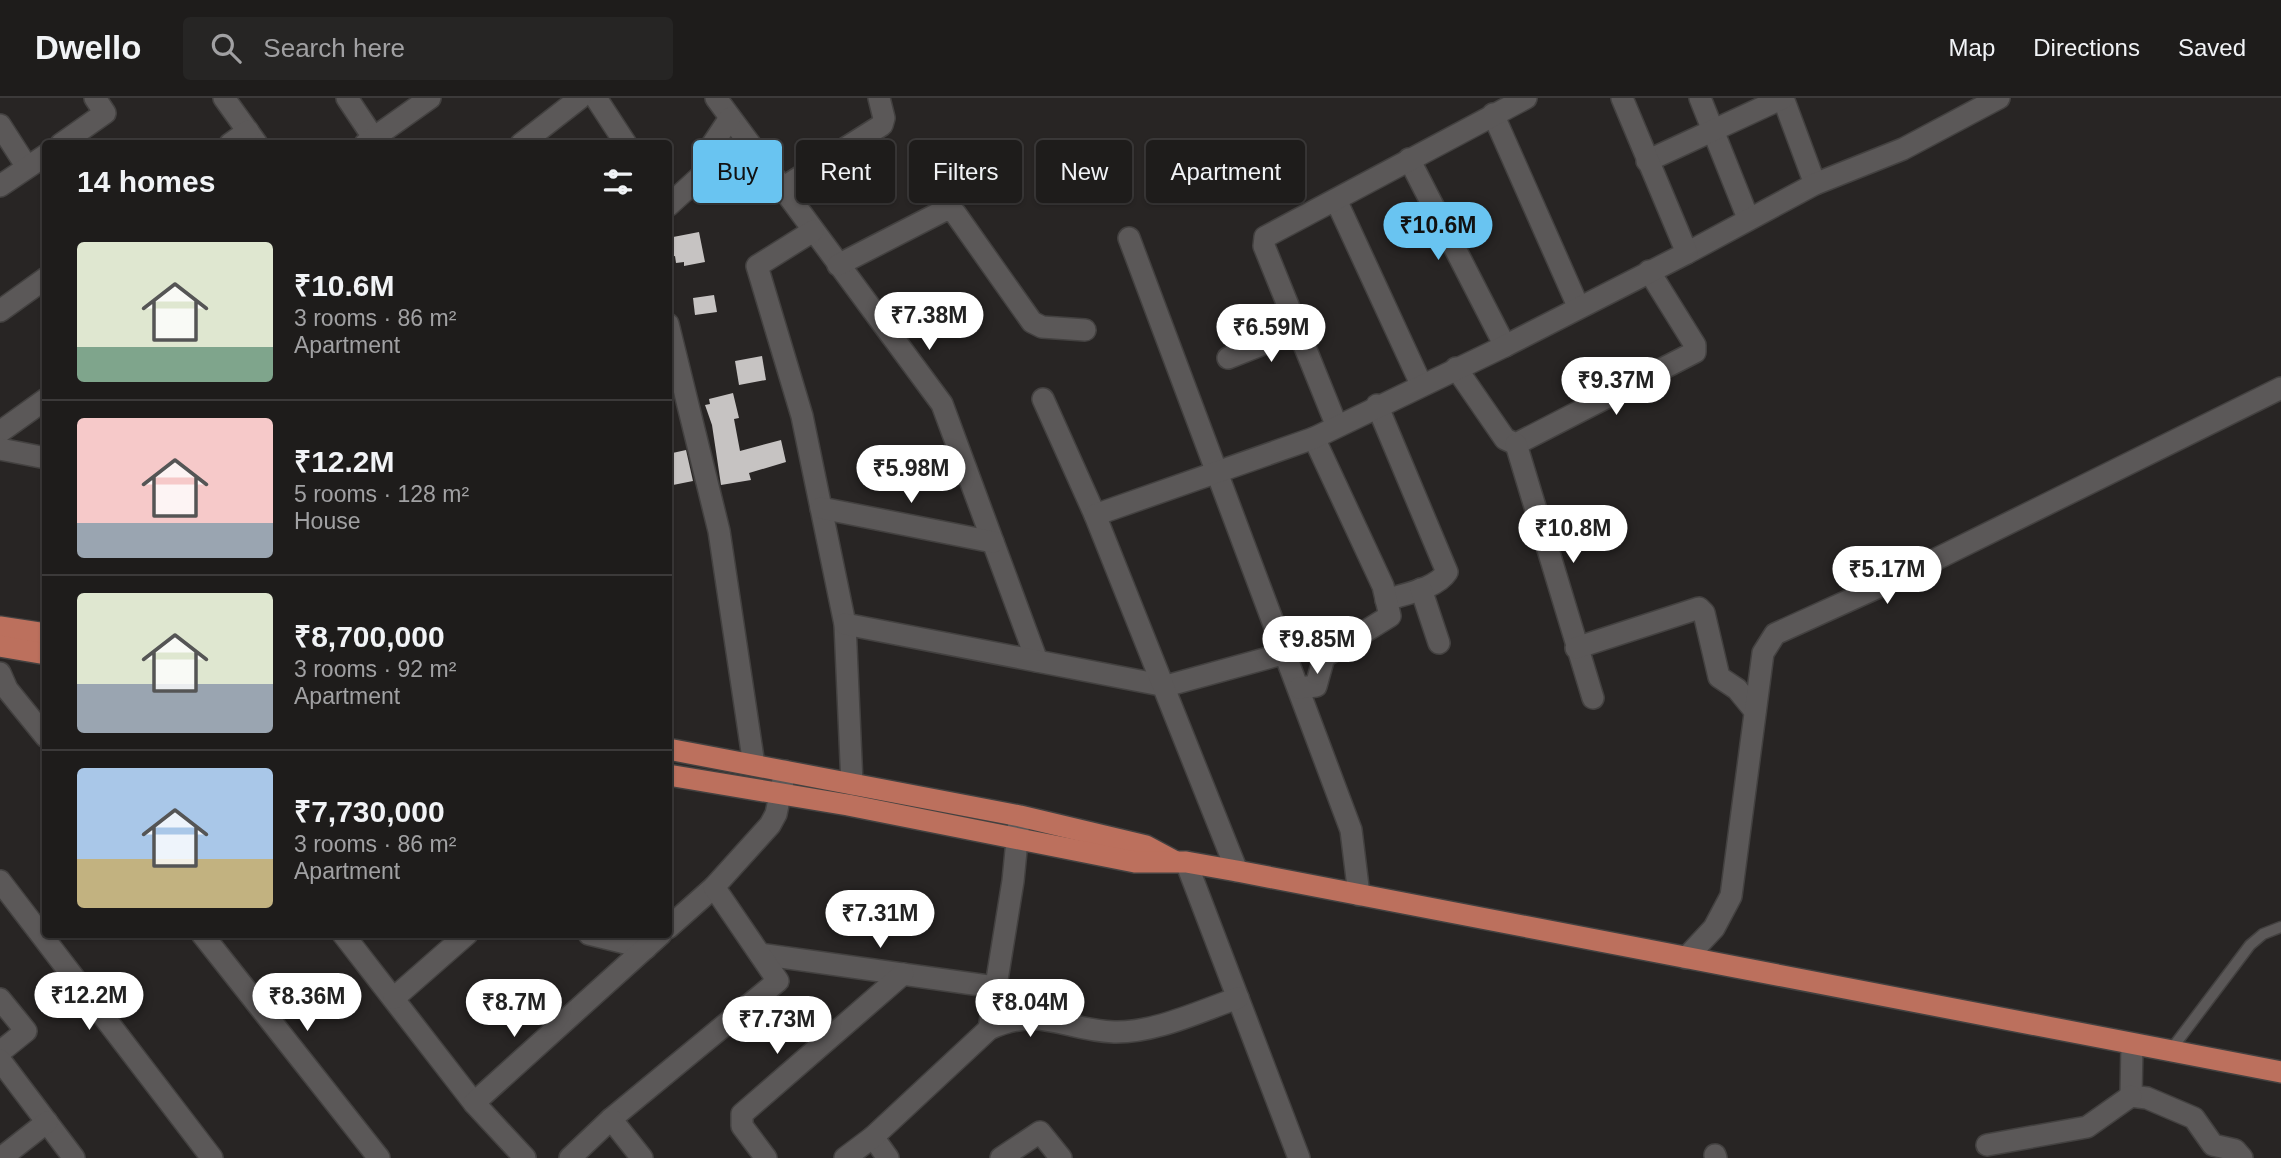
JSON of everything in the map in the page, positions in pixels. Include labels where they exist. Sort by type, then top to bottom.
[{"type":"main road","points":[[0,628],[42,633]]},
{"type":"main road","points":[[0,646],[42,653]]},
{"type":"main road","points":[[672,750],[852,784],[1017,826]]},
{"type":"main road","points":[[672,776],[781,794],[1140,844],[1180,862],[2281,1072]]},
{"type":"street","points":[[67,140],[106,113],[95,98]]},
{"type":"street","points":[[224,98],[252,137]]},
{"type":"street","points":[[347,98],[369,140],[430,98]]},
{"type":"street","points":[[526,140],[580,98]]},
{"type":"street","points":[[596,98],[623,140]]},
{"type":"street","points":[[716,98],[942,404],[1037,661]]},
{"type":"street","points":[[784,187],[882,125],[884,118],[879,98]]},
{"type":"street","points":[[1336,424],[1263,241],[1269,234],[1525,98]]},
{"type":"street","points":[[1622,98],[1687,253]]},
{"type":"street","points":[[1700,98],[1748,218]]},
{"type":"street","points":[[1647,162],[1783,98],[1815,184]]},
{"type":"street","points":[[1096,514],[1314,438],[1336,424],[1505,346],[1815,184],[1903,149],[1999,98]]},
{"type":"street","points":[[1493,114],[1578,306]]},
{"type":"street","points":[[672,202],[702,175],[710,148],[730,118]]},
{"type":"street","points":[[0,125],[27,167]]},
{"type":"street","points":[[0,186],[42,158]]},
{"type":"street","points":[[1409,159],[1505,346]]},
{"type":"street","points":[[1336,200],[1422,384]]},
{"type":"street","points":[[838,265],[947,209],[955,213],[1032,322],[1042,327],[1085,330]]},
{"type":"street","points":[[813,231],[757,266],[802,416],[845,624],[852,784]]},
{"type":"street","points":[[1129,238],[1351,830],[1359,895]]},
{"type":"street","points":[[1516,444],[1696,352],[1695,345],[1649,271]]},
{"type":"street","points":[[0,311],[42,281]]},
{"type":"street","points":[[1228,358],[1299,330]]},
{"type":"street","points":[[672,340],[719,531],[754,765]]},
{"type":"street","points":[[1456,368],[1505,439],[1516,444],[1593,698]]},
{"type":"street","points":[[1686,958],[1714,928],[1731,896],[1763,653],[1776,634],[1894,580],[2281,388]]},
{"type":"street","points":[[1043,399],[1096,514],[1237,871]]},
{"type":"street","points":[[0,432],[42,402]]},
{"type":"street","points":[[1377,405],[1447,569],[1443,578],[1421,589],[1386,600]]},
{"type":"street","points":[[1299,688],[1315,686],[1324,657],[1390,616],[1386,600],[1314,438]]},
{"type":"street","points":[[0,449],[42,457]]},
{"type":"street","points":[[821,508],[993,542]]},
{"type":"street","points":[[1421,589],[1439,643]]},
{"type":"street","points":[[1576,648],[1699,608],[1704,613],[1719,677],[1737,689],[1755,711]]},
{"type":"street","points":[[845,624],[1166,686],[1286,653]]},
{"type":"street","points":[[0,673],[7,688],[42,732]]},
{"type":"street","points":[[672,924],[714,887],[770,825],[781,794],[785,771]]},
{"type":"street","points":[[989,1029],[1013,881],[1017,826]]},
{"type":"street","points":[[1180,862],[1238,998],[1299,1158]]},
{"type":"street","points":[[0,881],[42,936]]},
{"type":"street","points":[[570,1158],[611,1119],[778,981],[714,887]]},
{"type":"street","points":[[44,938],[212,1158]]},
{"type":"street","points":[[205,938],[379,1158]]},
{"type":"street","points":[[347,938],[474,1103],[525,1158]]},
{"type":"street","points":[[394,998],[462,938]]},
{"type":"street","points":[[626,938],[653,941]]},
{"type":"street","points":[[474,1103],[653,941]]},
{"type":"street","points":[[760,954],[995,988]]},
{"type":"street","points":[[766,1158],[742,1126],[742,1114],[903,974]]},
{"type":"street","points":[[845,1158],[873,1137],[989,1029],[1013,1019],[1037,1017],[1115,1032],[1152,1027],[1238,998]]},
{"type":"street","points":[[0,999],[26,1031],[0,1052]]},
{"type":"street","points":[[2131,1096],[2132,1045]]},
{"type":"street","points":[[0,1060],[74,1158]]},
{"type":"street","points":[[1987,1146],[2087,1127],[2131,1096],[2147,1098],[2194,1118],[2213,1144],[2235,1150],[2242,1158]]},
{"type":"street","points":[[611,1119],[642,1158]]},
{"type":"street","points":[[1,1158],[47,1122]]},
{"type":"street","points":[[1001,1158],[1040,1132],[1061,1158]]},
{"type":"street","points":[[873,1137],[888,1158]]},
{"type":"lane","points":[[2169,1052],[2250,945],[2263,934],[2281,927]]},
{"type":"building","points":[[699,232],[705,262],[684,266],[684,262],[676,263],[675,256],[672,257],[672,237]]},
{"type":"building","points":[[714,295],[717,312],[695,315],[693,298]]},
{"type":"building","points":[[762,356],[766,380],[739,385],[735,361]]},
{"type":"building","points":[[733,393],[739,418],[734,419],[740,451],[781,440],[786,462],[749,473],[751,480],[721,485],[712,425],[705,405],[710,404],[709,399]]},
{"type":"building","points":[[686,450],[693,481],[672,485],[672,453]]}]
